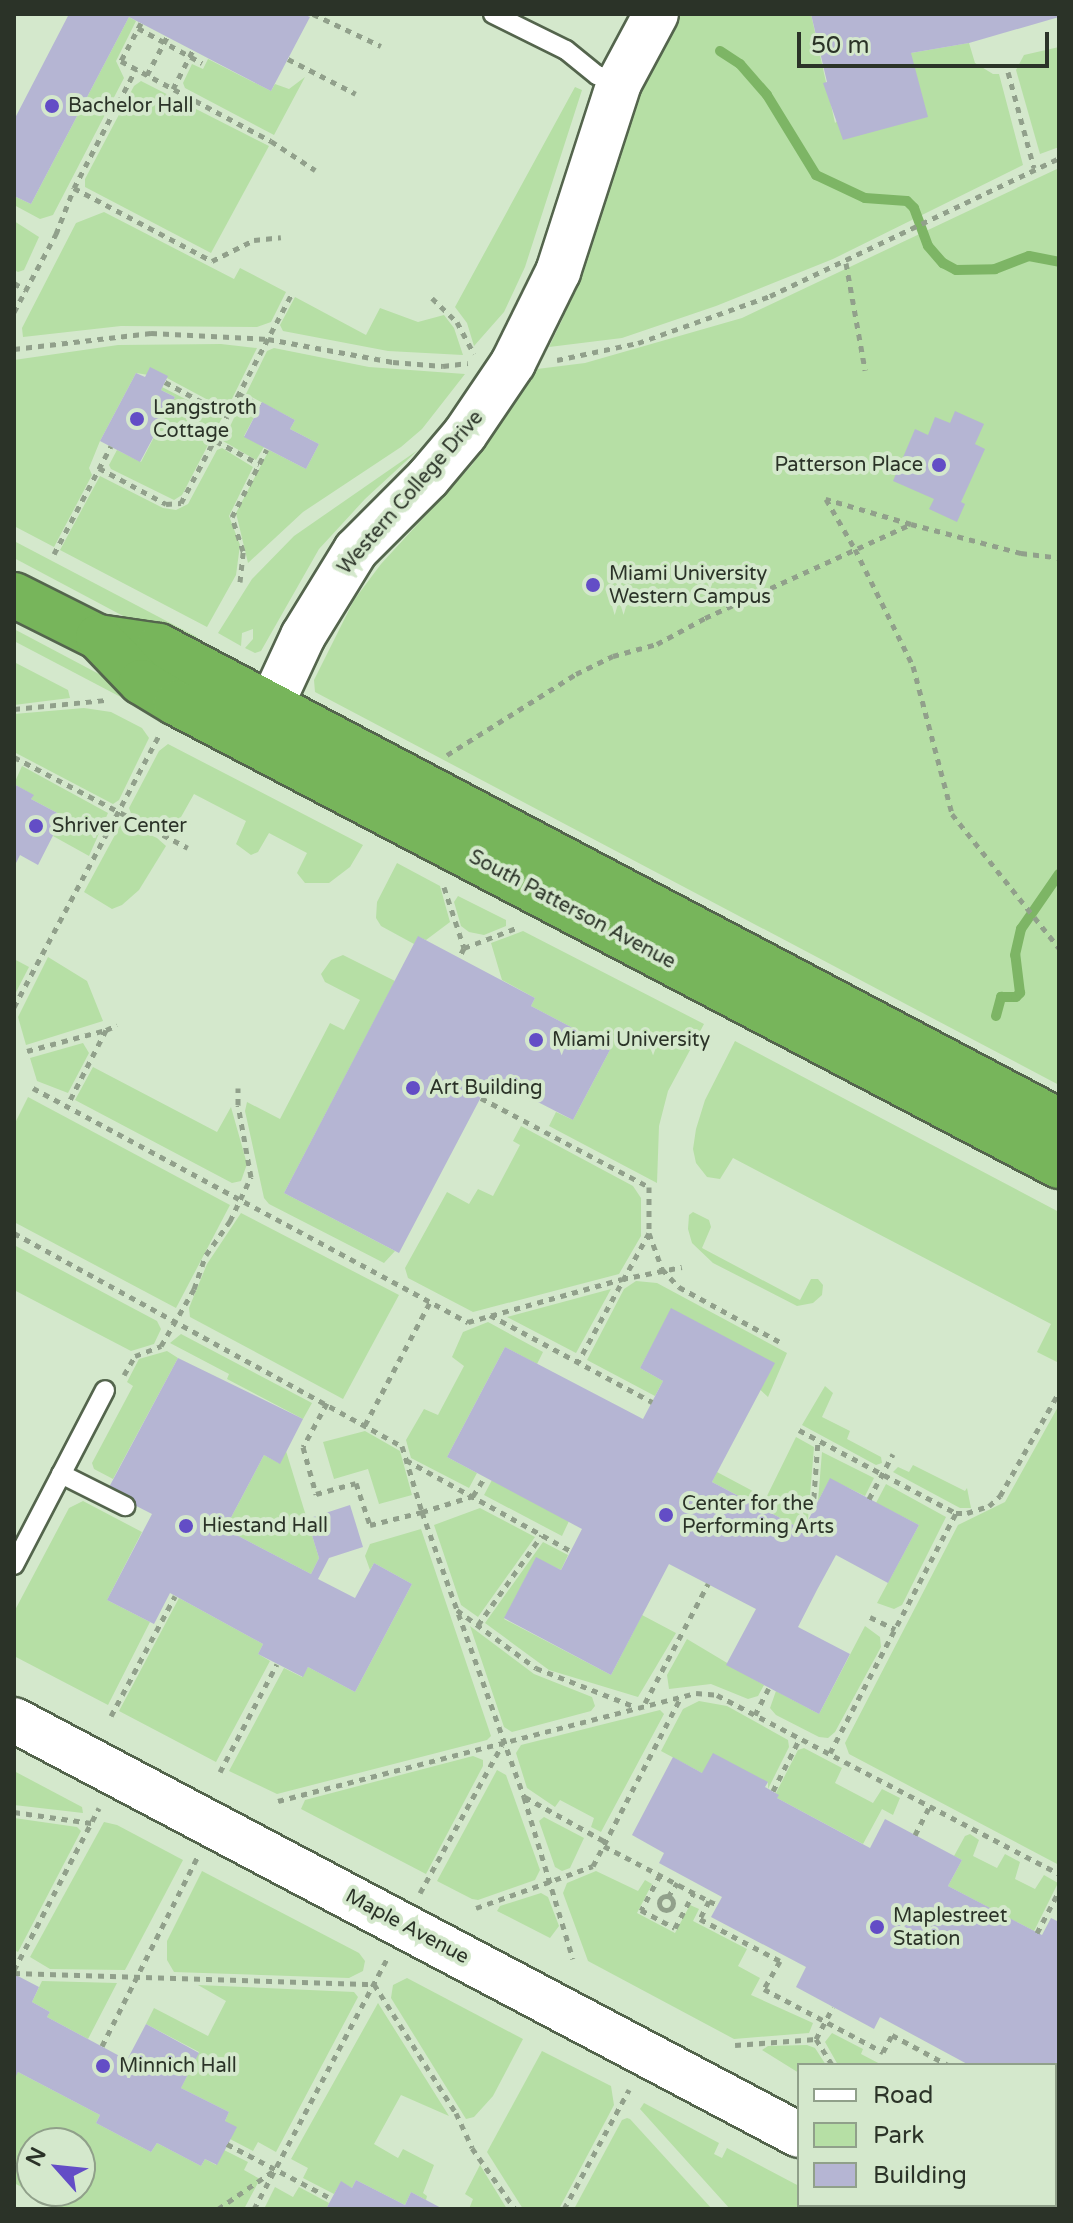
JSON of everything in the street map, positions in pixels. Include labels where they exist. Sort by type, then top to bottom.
[{"type":"highway","name":"South Patterson Avenue","points":[[14,595],[98,637],[159,646],[1059,1121]]},
{"type":"highway","name":"South Patterson Avenue","points":[[98,637],[141,682],[176,703],[1059,1166]]},
{"type":"street","name":"Western College Drive","points":[[271,705],[309,625],[356,550],[438,467],[490,400],[513,363],[558,272],[619,83],[656,14]]},
{"type":"street","name":"Maple Avenue","points":[[14,1720],[797,2134]]},
{"type":"lane","points":[[493,14],[566,50],[597,75],[619,83]]},
{"type":"lane","points":[[14,1565],[105,1390]]},
{"type":"lane","points":[[61,1474],[125,1506]]},
{"type":"path","points":[[313,14],[381,46]]},
{"type":"path","points":[[202,63],[192,53],[140,26],[121,61],[271,141],[315,170]]},
{"type":"path","points":[[147,75],[166,40]]},
{"type":"path","points":[[173,89],[192,53]]},
{"type":"path","points":[[288,59],[356,94]]},
{"type":"path","points":[[14,312],[56,234],[74,188],[136,69]]},
{"type":"path","points":[[1008,72],[1034,168]]},
{"type":"path","points":[[513,363],[543,363],[638,343],[770,296],[846,263],[1059,158]]},
{"type":"path","points":[[74,188],[212,261],[254,240],[281,237]]},
{"type":"path","points":[[846,263],[865,370]]},
{"type":"path","points":[[14,283],[26,290]]},
{"type":"path","points":[[99,468],[175,505],[187,497],[291,295]]},
{"type":"path","points":[[14,349],[151,333],[268,339],[393,362],[443,366],[480,361],[469,349],[457,322],[432,298]]},
{"type":"path","points":[[165,382],[228,416]]},
{"type":"path","points":[[239,394],[260,405]]},
{"type":"path","points":[[216,441],[259,464]]},
{"type":"path","points":[[54,554],[111,446]]},
{"type":"path","points":[[240,582],[243,551],[232,517],[267,449]]},
{"type":"path","points":[[1059,558],[1021,553],[826,499],[855,549],[913,666],[952,814],[1059,948]]},
{"type":"path","points":[[435,761],[472,742],[576,674],[613,656],[657,644],[705,618],[911,524]]},
{"type":"path","points":[[14,709],[106,700]]},
{"type":"path","points":[[14,1007],[163,728]]},
{"type":"path","points":[[14,757],[188,848]]},
{"type":"path","points":[[440,875],[464,948]]},
{"type":"path","points":[[459,958],[464,948],[531,922]]},
{"type":"path","points":[[27,1051],[117,1025]]},
{"type":"path","points":[[67,1106],[106,1030]]},
{"type":"path","points":[[33,1088],[468,1322],[622,1279],[682,1267]]},
{"type":"path","points":[[105,1390],[122,1379],[135,1356],[161,1346],[194,1289],[206,1255],[251,1177],[238,1105],[238,1088]]},
{"type":"path","points":[[481,1098],[649,1187],[649,1233],[662,1269],[679,1287],[780,1342]]},
{"type":"path","points":[[14,1233],[402,1446],[422,1512],[524,1797],[573,1959]]},
{"type":"path","points":[[578,1362],[649,1233]]},
{"type":"path","points":[[365,1425],[430,1302]]},
{"type":"path","points":[[489,1315],[652,1402]]},
{"type":"path","points":[[799,1430],[956,1513],[973,1512],[989,1506],[1000,1496],[1059,1392]]},
{"type":"path","points":[[327,1403],[303,1447],[316,1494],[356,1483],[370,1525],[473,1496],[485,1477]]},
{"type":"path","points":[[813,1510],[818,1441]]},
{"type":"path","points":[[869,1499],[893,1454]]},
{"type":"path","points":[[406,1459],[571,1551]]},
{"type":"path","points":[[830,1753],[956,1513]]},
{"type":"path","points":[[478,1625],[542,1535]]},
{"type":"path","points":[[645,1704],[708,1584]]},
{"type":"path","points":[[111,1716],[175,1596]]},
{"type":"path","points":[[456,1609],[554,1678],[634,1706]]},
{"type":"path","points":[[870,1617],[895,1629]]},
{"type":"path","points":[[220,1772],[277,1664]]},
{"type":"path","points":[[755,1715],[769,1688]]},
{"type":"path","points":[[278,1801],[503,1744],[634,1706],[696,1693],[717,1695],[1059,1874]]},
{"type":"path","points":[[476,1908],[593,1866],[682,1696]]},
{"type":"path","points":[[773,1791],[800,1738]]},
{"type":"path","points":[[426,1882],[503,1744]]},
{"type":"path","points":[[117,1774],[14,1972],[374,1984]]},
{"type":"path","points":[[524,1797],[718,1905]]},
{"type":"path","points":[[915,1835],[930,1806]]},
{"type":"path","points":[[14,1812],[91,1823]]},
{"type":"path","points":[[102,2046],[195,1860],[221,1829]]},
{"type":"path","points":[[660,1875],[641,1910],[675,1928],[694,1893]]},
{"type":"path","points":[[649,1894],[661,1900],[668,1897],[677,1883]]},
{"type":"path","points":[[1037,1933],[1059,1891]]},
{"type":"path","points":[[668,1897],[672,1906],[683,1912]]},
{"type":"path","points":[[661,1900],[663,1909]]},
{"type":"path","points":[[709,1901],[700,1919],[780,1961],[764,1989],[883,2052],[892,2035],[944,2063]]},
{"type":"path","points":[[657,1918],[663,1909],[672,1906]]},
{"type":"path","points":[[254,2209],[385,1962]]},
{"type":"path","points":[[374,1984],[456,2113],[472,2148],[515,2209]]},
{"type":"path","points":[[816,2039],[833,2007]]},
{"type":"path","points":[[735,2045],[816,2039]]},
{"type":"path","points":[[816,2039],[831,2063]]},
{"type":"path","points":[[564,2209],[629,2090]]},
{"type":"path","points":[[227,2144],[332,2199]]},
{"type":"path","points":[[218,2209],[275,2169]]},
{"type":"green space","points":[[680,14],[811,14],[835,123],[911,53],[969,43],[975,63],[993,74],[999,74],[1023,165],[833,259],[716,306],[622,338],[549,347],[563,318],[611,165],[649,72]]},
{"type":"green space","points":[[129,17],[136,21],[116,61],[124,78],[53,215],[40,219],[14,205],[14,196],[31,204]]},
{"type":"green space","points":[[1059,47],[1059,147],[1040,154],[1016,70],[1024,55]]},
{"type":"green space","points":[[208,59],[271,91],[275,84],[289,89],[305,77],[274,135],[185,88],[183,83],[192,64],[203,69]]},
{"type":"green space","points":[[141,81],[269,146],[211,253],[85,187],[85,179],[134,86]]},
{"type":"green space","points":[[575,87],[582,90],[525,267],[504,312],[474,346],[467,323],[455,307]]},
{"type":"green space","points":[[1059,168],[1059,1085],[315,692],[314,680],[354,600],[381,564],[472,465],[537,369],[585,363],[742,318]]},
{"type":"green space","points":[[104,212],[234,279],[240,268],[286,292],[271,322],[257,327],[121,326],[23,337],[22,328],[76,223]]},
{"type":"green space","points":[[14,221],[39,237],[24,270],[18,272],[14,270]]},
{"type":"green space","points":[[295,297],[366,335],[380,308],[418,322],[444,315],[454,328],[463,355],[388,351],[283,331],[280,325]]},
{"type":"green space","points":[[221,344],[257,348],[228,407],[223,408],[167,378],[136,373],[100,441],[89,468],[92,475],[54,547],[14,526],[14,360],[118,345]]},
{"type":"green space","points":[[274,348],[369,367],[465,374],[422,429],[401,447],[303,512],[248,563],[236,513],[269,450],[306,469],[319,444],[290,429],[295,420],[246,394],[267,351]]},
{"type":"green space","points":[[162,387],[222,418],[182,495],[174,500],[111,469],[109,465],[117,450],[141,462],[175,397],[161,390]]},
{"type":"green space","points":[[243,399],[259,408],[244,436],[264,447],[256,460],[223,441]]},
{"type":"green space","points":[[222,448],[253,467],[229,516],[240,545],[236,575],[207,627],[60,550],[100,476],[163,508],[176,510],[188,504],[217,450]]},
{"type":"green space","points":[[418,450],[365,499],[319,549],[261,651],[255,653],[245,648],[253,639],[253,629],[242,633],[241,646],[218,633],[252,579],[294,536]]},
{"type":"green space","points":[[14,541],[197,637],[189,651],[14,558]]},
{"type":"green space","points":[[14,629],[167,710],[155,715],[14,641]]},
{"type":"green space","points":[[14,662],[68,690],[70,698],[14,705]]},
{"type":"green space","points":[[84,708],[111,712],[142,728],[149,738],[119,800],[113,804],[14,752],[14,714]]},
{"type":"green space","points":[[168,744],[363,845],[350,867],[329,883],[305,883],[297,873],[307,853],[269,833],[258,852],[251,855],[236,844],[246,821],[194,794],[172,833],[163,833],[132,816],[129,808],[159,751]]},
{"type":"green space","points":[[22,766],[108,813],[89,856],[53,836],[63,816],[31,799],[33,795],[14,784]]},
{"type":"green space","points":[[122,822],[157,838],[166,846],[139,890],[122,905],[112,909],[84,892]]},
{"type":"green space","points":[[397,863],[440,886],[450,922],[426,940],[418,937],[414,944],[381,926],[376,918],[377,902]]},
{"type":"green space","points":[[458,896],[506,920],[506,926],[484,935],[469,932],[461,926],[454,902]]},
{"type":"green space","points":[[523,931],[704,1024],[668,1091],[659,1126],[657,1183],[549,1126],[556,1112],[573,1120],[611,1048],[531,1006],[535,998],[502,980],[491,943]]},
{"type":"green space","points":[[343,955],[395,981],[284,1193],[395,1251],[384,1263],[269,1204],[264,1198],[245,1111],[247,1102],[280,1119],[330,1023],[344,1030],[360,1000],[325,982],[321,974],[331,960]]},
{"type":"green space","points":[[48,957],[87,981],[103,1021],[26,1045],[18,1017]]},
{"type":"green space","points":[[14,959],[29,967],[14,996]]},
{"type":"green space","points":[[735,1041],[1059,1212],[1059,1363],[1037,1352],[1051,1324],[733,1158],[720,1179],[707,1177],[696,1163],[693,1149],[696,1129],[705,1100]]},
{"type":"green space","points":[[83,1043],[89,1053],[68,1093],[37,1081],[30,1058]]},
{"type":"green space","points":[[93,1067],[217,1132],[231,1107],[247,1164],[241,1181],[232,1183],[75,1100]]},
{"type":"green space","points":[[28,1097],[230,1205],[176,1308],[14,1222],[14,1125]]},
{"type":"green space","points":[[521,1126],[633,1186],[641,1198],[641,1236],[619,1274],[473,1312],[408,1278],[405,1268],[447,1192],[469,1204],[478,1189],[493,1196],[520,1145],[513,1141]]},
{"type":"green space","points":[[693,1212],[709,1220],[711,1227],[702,1248],[800,1300],[811,1279],[818,1279],[823,1285],[822,1295],[813,1303],[797,1306],[713,1263],[692,1243],[688,1229],[689,1215]]},
{"type":"green space","points":[[241,1213],[399,1295],[343,1399],[190,1317],[189,1308],[207,1264]]},
{"type":"green space","points":[[14,1245],[157,1321],[161,1329],[154,1344],[131,1351],[14,1290]]},
{"type":"green space","points":[[636,1281],[657,1283],[787,1353],[768,1397],[672,1309],[640,1368],[663,1381],[655,1396],[587,1360],[624,1289]]},
{"type":"green space","points":[[611,1289],[576,1353],[507,1317]]},
{"type":"green space","points":[[488,1322],[543,1352],[537,1364],[505,1347],[447,1457],[477,1473],[469,1488],[411,1458],[406,1440],[424,1409],[438,1415],[464,1366],[452,1357],[463,1332]]},
{"type":"green space","points":[[181,1334],[312,1403],[303,1419],[227,1379],[229,1374],[170,1343]]},
{"type":"green space","points":[[167,1351],[178,1358],[113,1479],[94,1469],[92,1463],[133,1386],[127,1382],[139,1359]]},
{"type":"green space","points":[[825,1386],[833,1393],[822,1417],[850,1431],[847,1439],[881,1457],[882,1463],[876,1465],[802,1425]]},
{"type":"green space","points":[[1059,1405],[1059,1865],[849,1754],[845,1743],[958,1525],[1005,1502]]},
{"type":"green space","points":[[365,1431],[400,1451],[412,1495],[379,1504],[368,1469],[334,1479],[323,1442]]},
{"type":"green space","points":[[796,1437],[814,1447],[808,1519],[803,1530],[712,1482],[717,1472],[766,1498]]},
{"type":"green space","points":[[286,1451],[319,1558],[311,1574],[225,1529],[264,1455],[279,1463]]},
{"type":"green space","points":[[822,1452],[874,1478],[865,1496],[830,1479],[818,1501]]},
{"type":"green space","points":[[913,1465],[965,1491],[967,1488],[971,1508],[960,1508],[893,1472],[898,1467],[909,1472]]},
{"type":"green space","points":[[492,1480],[569,1521],[562,1536],[484,1495]]},
{"type":"green space","points":[[886,1484],[946,1517],[902,1605],[894,1609],[877,1603],[919,1525],[876,1503]]},
{"type":"green space","points":[[83,1501],[142,1532],[107,1600],[150,1622],[108,1705],[14,1656],[14,1612],[69,1508]]},
{"type":"green space","points":[[480,1508],[535,1537],[478,1617],[461,1605],[434,1525]]},
{"type":"green space","points":[[421,1529],[491,1736],[487,1740],[277,1794],[229,1771],[284,1668],[302,1677],[308,1667],[355,1692],[412,1584],[374,1563],[370,1570],[365,1556],[370,1544]]},
{"type":"green space","points":[[543,1542],[568,1555],[561,1570],[536,1558],[504,1619],[611,1675],[642,1615],[676,1633],[638,1697],[549,1670],[485,1623]]},
{"type":"green space","points":[[179,1598],[263,1644],[258,1654],[270,1661],[216,1762],[119,1711]]},
{"type":"green space","points":[[470,1626],[534,1674],[592,1697],[595,1706],[591,1711],[512,1732],[504,1727]]},
{"type":"green space","points":[[865,1626],[880,1637],[881,1647],[835,1732],[828,1738],[819,1737],[776,1715],[770,1708],[776,1691],[819,1714]]},
{"type":"green space","points":[[687,1639],[764,1685],[758,1696],[748,1699],[711,1684],[669,1689],[667,1675]]},
{"type":"green space","points":[[699,1701],[727,1706],[788,1740],[789,1747],[768,1789],[768,1782],[702,1773],[661,1751],[683,1709]]},
{"type":"green space","points":[[660,1710],[664,1714],[601,1832],[591,1827],[594,1818],[560,1800],[555,1807],[527,1788],[516,1753],[521,1745]]},
{"type":"green space","points":[[804,1748],[842,1768],[835,1783],[873,1803],[882,1789],[900,1798],[893,1815],[882,1809],[863,1844],[777,1798],[776,1793],[798,1750]]},
{"type":"green space","points":[[473,1756],[483,1760],[483,1766],[426,1874],[301,1809],[305,1800]]},
{"type":"green space","points":[[497,1770],[506,1775],[540,1870],[535,1880],[478,1900],[472,1899],[437,1881]]},
{"type":"green space","points":[[14,1771],[82,1807],[83,1813],[14,1805]]},
{"type":"green space","points":[[544,1817],[584,1838],[570,1868],[562,1871],[555,1867],[539,1821]]},
{"type":"green space","points":[[14,1818],[77,1827],[81,1831],[18,1952],[14,1950]]},
{"type":"green space","points":[[104,1822],[117,1825],[183,1860],[125,1970],[50,1969],[30,1957]]},
{"type":"green space","points":[[970,1834],[979,1840],[973,1856],[997,1868],[1005,1854],[1020,1862],[1015,1879],[1035,1889],[1044,1875],[1058,1883],[1034,1931],[948,1886],[962,1860],[954,1856],[965,1836]]},
{"type":"green space","points":[[202,1871],[359,1953],[365,1961],[363,1971],[349,1978],[174,1972],[167,1960],[167,1941]]},
{"type":"green space","points":[[596,1871],[638,1891],[645,1880],[652,1884],[637,1913],[675,1933],[690,1905],[699,1909],[693,1921],[747,1949],[738,1966],[760,1978],[751,1995],[813,2023],[809,2033],[734,2039],[588,1961],[563,1893],[567,1883]]},
{"type":"green space","points":[[541,1893],[548,1897],[559,1926],[550,1938],[497,1911],[500,1906]]},
{"type":"green space","points":[[407,1978],[523,2039],[493,2096],[474,2117],[466,2119],[391,1998],[393,1985]]},
{"type":"green space","points":[[42,1981],[117,1983],[88,2039],[47,2017],[50,2012],[32,2002]]},
{"type":"green space","points":[[198,1985],[354,1992],[358,1997],[276,2152],[258,2142],[253,2151],[230,2139],[225,2121],[229,2112],[181,2088],[199,2052],[146,2024],[154,2008],[208,2036],[226,2001]]},
{"type":"green space","points":[[378,2003],[449,2116],[401,2095],[374,2144],[398,2158],[403,2149],[434,2165],[423,2193],[427,2196],[426,2200],[411,2192],[405,2205],[356,2180],[352,2188],[341,2182],[334,2194],[303,2178],[308,2168],[291,2159]]},
{"type":"green space","points":[[832,2033],[863,2049],[861,2054],[878,2063],[837,2063],[825,2042]]},
{"type":"green space","points":[[807,2045],[815,2048],[825,2063],[797,2063],[797,2072],[762,2050],[768,2046]]},
{"type":"green space","points":[[542,2051],[611,2086],[614,2105],[559,2209],[523,2209],[487,2152]]},
{"type":"green space","points":[[18,2072],[100,2115],[96,2123],[151,2152],[157,2143],[201,2166],[205,2159],[216,2165],[224,2150],[248,2162],[244,2170],[260,2179],[244,2209],[63,2209],[59,2207],[96,2207],[96,2127],[16,2127],[14,2183],[14,2076]]},
{"type":"green space","points":[[644,2103],[719,2143],[714,2154],[722,2158],[727,2148],[797,2185],[797,2207],[843,2209],[730,2209],[640,2109]]},
{"type":"green space","points":[[627,2118],[712,2209],[574,2209],[622,2120]]},
{"type":"green space","points":[[480,2165],[507,2209],[469,2209],[473,2199],[465,2194]]},
{"type":"green space","points":[[275,2187],[293,2197],[299,2187],[329,2203],[326,2209],[264,2209]]},
{"type":"building","name":"Bachelor Hall","points":[[69,14],[303,14],[310,17],[271,91],[129,17],[31,204],[14,196],[14,120]]},
{"type":"building","points":[[811,14],[1059,14],[1059,17],[969,43],[911,53],[928,117],[843,140],[823,83],[827,82]]},
{"type":"building","name":"Langstroth Cottage","points":[[150,367],[168,376],[161,390],[175,397],[140,462],[100,441],[136,373],[145,377]]},
{"type":"building","points":[[262,402],[295,420],[290,429],[319,444],[306,469],[244,437]]},
{"type":"building","name":"Patterson Place","points":[[955,411],[984,424],[975,444],[985,449],[961,502],[965,504],[957,522],[929,509],[934,499],[893,481],[915,429],[928,435],[935,417],[950,423]]},
{"type":"building","name":"Shriver Center","points":[[14,784],[34,795],[31,799],[63,816],[38,865],[20,855],[14,867]]},
{"type":"building","name":"Art Building","points":[[418,936],[535,998],[531,1006],[611,1048],[573,1120],[491,1078],[399,1253],[284,1193]]},
{"type":"building","name":"Center for the Performing Arts","points":[[671,1308],[775,1363],[712,1482],[803,1530],[830,1478],[919,1525],[888,1583],[836,1555],[818,1588],[798,1627],[850,1654],[819,1714],[726,1665],[756,1609],[669,1564],[611,1675],[504,1618],[536,1557],[561,1570],[582,1529],[447,1457],[505,1347],[643,1419],[663,1381],[640,1368]]},
{"type":"building","name":"Hiestand Hall","points":[[178,1358],[303,1419],[280,1464],[264,1455],[225,1529],[311,1574],[319,1558],[307,1519],[350,1505],[363,1547],[329,1558],[318,1579],[355,1598],[374,1563],[412,1584],[355,1692],[308,1667],[303,1677],[258,1654],[263,1644],[170,1593],[154,1624],[107,1600],[152,1514],[107,1491]]},
{"type":"building","name":"Maplestreet Station","points":[[713,1753],[768,1782],[765,1787],[779,1795],[777,1798],[870,1848],[885,1819],[962,1860],[948,1886],[1042,1935],[1051,1918],[1059,1922],[1057,2096],[1057,2063],[965,2063],[880,2017],[874,2029],[796,1987],[806,1967],[711,1917],[722,1897],[659,1863],[664,1853],[632,1835],[673,1757],[702,1773]]},
{"type":"building","name":"Minnich Hall","points":[[14,1974],[39,1987],[32,2002],[50,2012],[47,2017],[127,2060],[146,2024],[199,2053],[181,2088],[229,2112],[225,2121],[237,2127],[217,2165],[205,2159],[201,2166],[157,2143],[151,2152],[96,2123],[100,2115],[18,2072],[14,2080]]},
{"type":"building","points":[[356,2180],[405,2205],[411,2192],[443,2209],[326,2209],[341,2181],[352,2188]]},
{"type":"waterway","points":[[720,51],[740,64],[767,95],[816,175],[865,198],[907,201],[914,208],[928,246],[943,263],[956,270],[995,269],[1029,256],[1059,262]]},
{"type":"waterway","points":[[996,1016],[1001,997],[1016,997],[1020,993],[1015,955],[1021,929],[1059,874]]},
{"type":"place","name":"Bachelor Hall","points":[[52,106]]},
{"type":"place","name":"Langstroth Cottage","points":[[137,419]]},
{"type":"place","name":"Patterson Place","points":[[939,465]]},
{"type":"place","name":"Miami University Western Campus","points":[[593,585]]},
{"type":"place","name":"Shriver Center","points":[[36,826]]},
{"type":"place","name":"Miami University","points":[[536,1040]]},
{"type":"place","name":"Art Building","points":[[413,1088]]},
{"type":"place","name":"Center for the Performing Arts","points":[[666,1515]]},
{"type":"place","name":"Hiestand Hall","points":[[186,1526]]},
{"type":"place","name":"Maplestreet Station","points":[[877,1927]]},
{"type":"place","name":"Minnich Hall","points":[[103,2066]]}]
